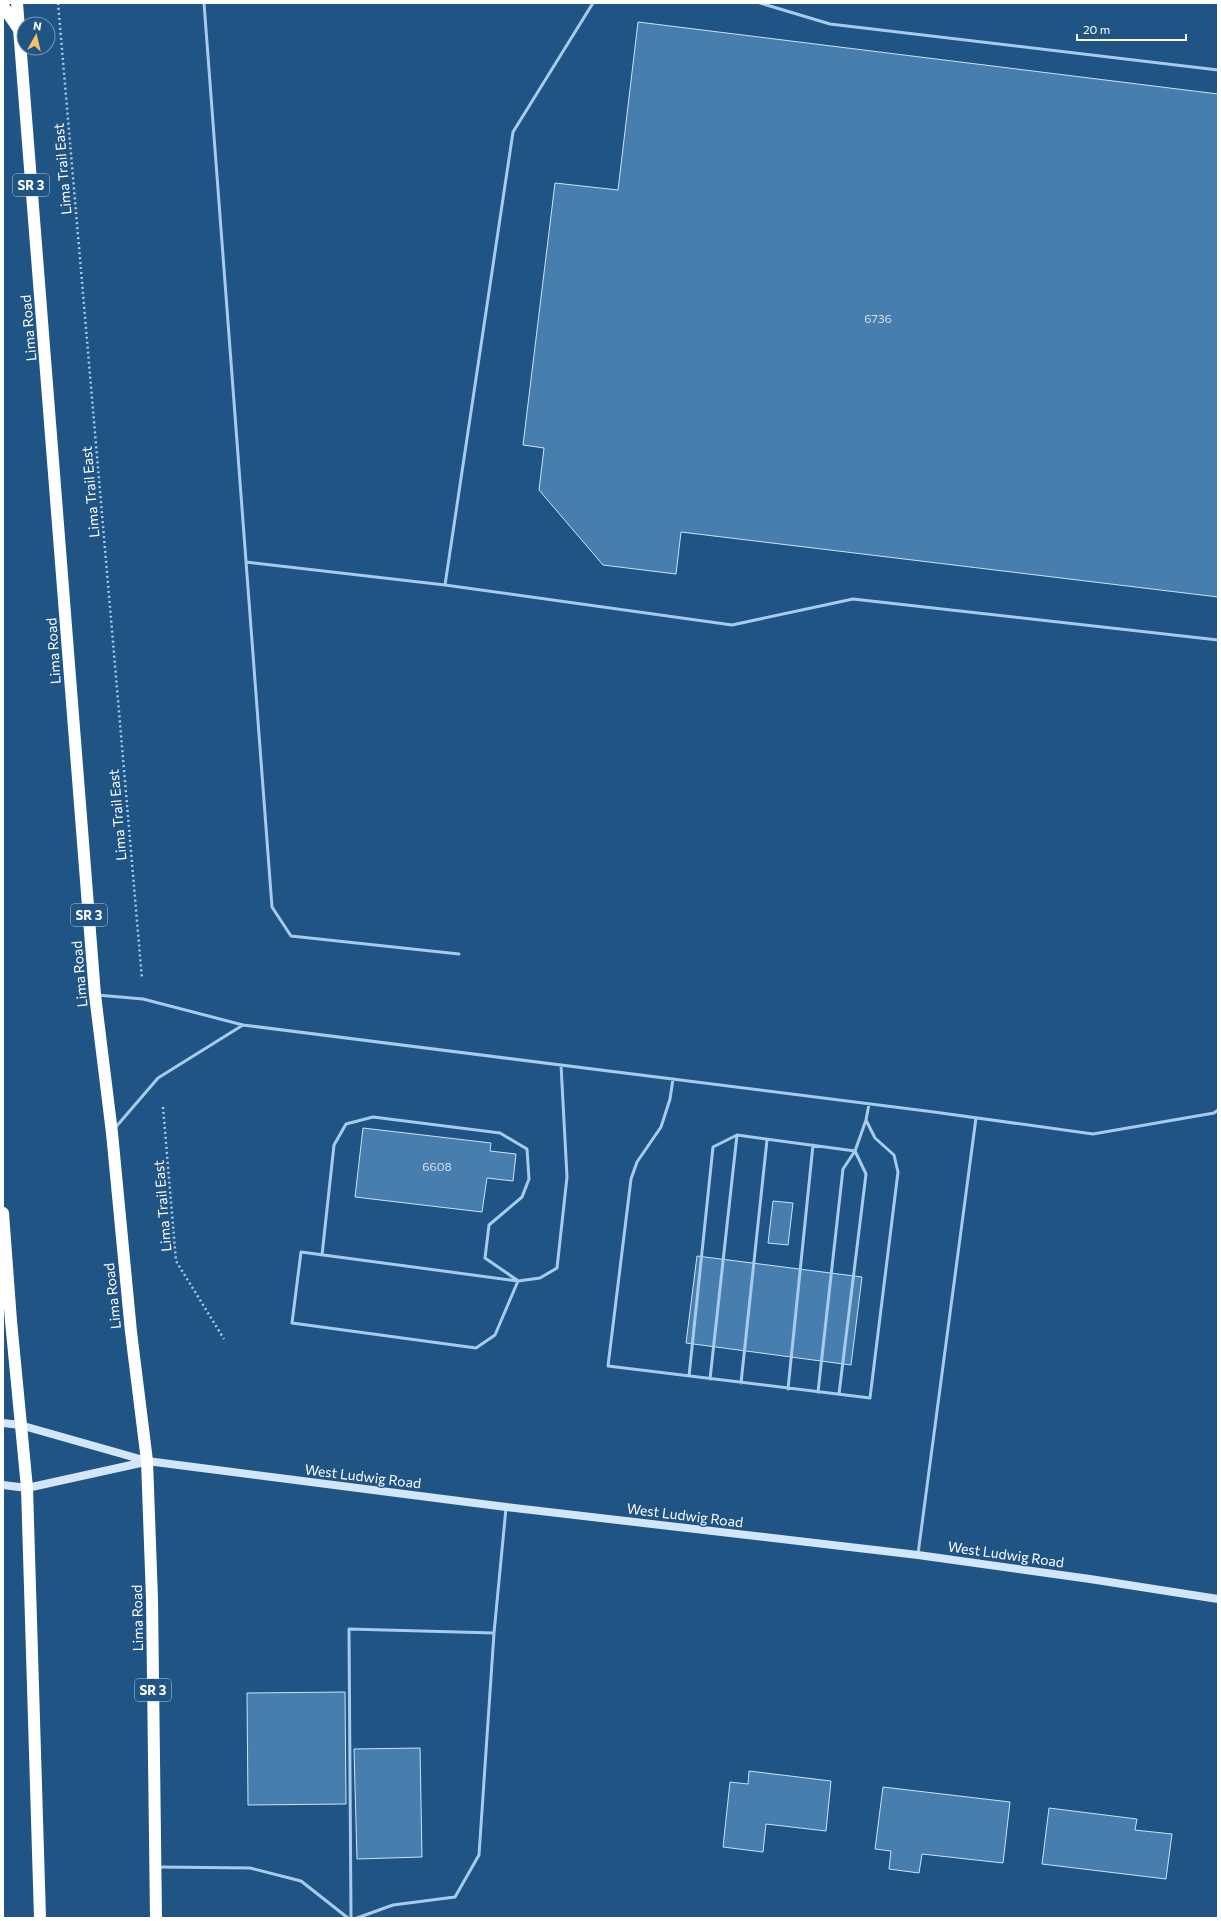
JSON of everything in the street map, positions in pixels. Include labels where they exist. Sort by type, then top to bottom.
[{"type":"highway","name":"Lima Road","points":[[17,3],[18,16]]},
{"type":"highway","points":[[3,6],[16,25]]},
{"type":"highway","name":"Lima Road","points":[[20,56],[95,995],[112,1133],[131,1332],[148,1461],[152,1599],[156,1918]]},
{"type":"highway","points":[[3,1213],[20,1425],[27,1488],[40,1918]]},
{"type":"main road","name":"West Ludwig Road","points":[[3,1423],[20,1425],[148,1461],[506,1507],[918,1555],[1090,1579],[1218,1599]]},
{"type":"main road","name":"West Ludwig Road","points":[[3,1485],[27,1488],[148,1461]]},
{"type":"lane","points":[[204,3],[272,907],[291,936],[459,954]]},
{"type":"lane","points":[[445,585],[513,132],[593,3]]},
{"type":"lane","points":[[760,3],[830,24],[1218,70]]},
{"type":"lane","points":[[246,562],[445,585],[732,626],[852,599],[1218,640]]},
{"type":"lane","points":[[95,995],[143,999],[243,1025],[1093,1134],[1214,1114],[1218,1110]]},
{"type":"lane","points":[[112,1133],[158,1078],[243,1025]]},
{"type":"lane","points":[[518,1281],[495,1335],[476,1348],[292,1322],[301,1252],[518,1281],[540,1278],[557,1268],[567,1177],[561,1065]]},
{"type":"lane","points":[[673,1080],[670,1099],[661,1127],[637,1162],[630,1179],[608,1366],[870,1398],[898,1172],[894,1155],[875,1138],[866,1120]]},
{"type":"lane","points":[[818,1392],[843,1169],[856,1151],[866,1120],[868,1104]]},
{"type":"lane","points":[[322,1255],[334,1145],[346,1124],[373,1117],[500,1133],[526,1149],[529,1179],[522,1197],[489,1225],[486,1258],[518,1281]]},
{"type":"lane","points":[[918,1555],[976,1118]]},
{"type":"lane","points":[[689,1376],[713,1147],[738,1135],[856,1151]]},
{"type":"lane","points":[[710,1379],[738,1135]]},
{"type":"lane","points":[[741,1383],[767,1140]]},
{"type":"lane","points":[[788,1389],[812,1145]]},
{"type":"lane","points":[[839,1394],[866,1174],[856,1151]]},
{"type":"lane","points":[[357,1918],[393,1905],[455,1897],[479,1856],[494,1633],[506,1507]]},
{"type":"lane","points":[[349,1918],[350,1629],[494,1633]]},
{"type":"lane","points":[[155,1867],[250,1868],[301,1881],[349,1918]]},
{"type":"path","name":"Lima Trail East","points":[[58,3],[142,979]]},
{"type":"path","name":"Lima Trail East","points":[[163,1107],[176,1261],[224,1339]]},
{"type":"building","points":[[638,22],[1218,94],[1218,597],[681,532],[676,574],[603,565],[539,490],[544,448],[523,445],[555,183],[618,190]]},
{"type":"building","points":[[363,1128],[491,1143],[490,1151],[516,1154],[513,1181],[487,1178],[482,1212],[355,1197]]},
{"type":"building","points":[[773,1201],[793,1203],[788,1245],[768,1243]]},
{"type":"building","points":[[697,1256],[862,1277],[851,1365],[686,1343]]},
{"type":"building","points":[[345,1692],[346,1804],[248,1805],[247,1693]]},
{"type":"building","points":[[420,1748],[422,1857],[357,1859],[354,1749]]},
{"type":"building","points":[[749,1771],[831,1781],[826,1831],[766,1824],[763,1852],[723,1847],[730,1782],[748,1784]]},
{"type":"building","points":[[883,1787],[1010,1802],[1003,1863],[922,1854],[919,1873],[889,1869],[891,1851],[875,1849]]},
{"type":"building","points":[[1049,1808],[1137,1819],[1135,1830],[1172,1834],[1166,1879],[1042,1864]]}]
